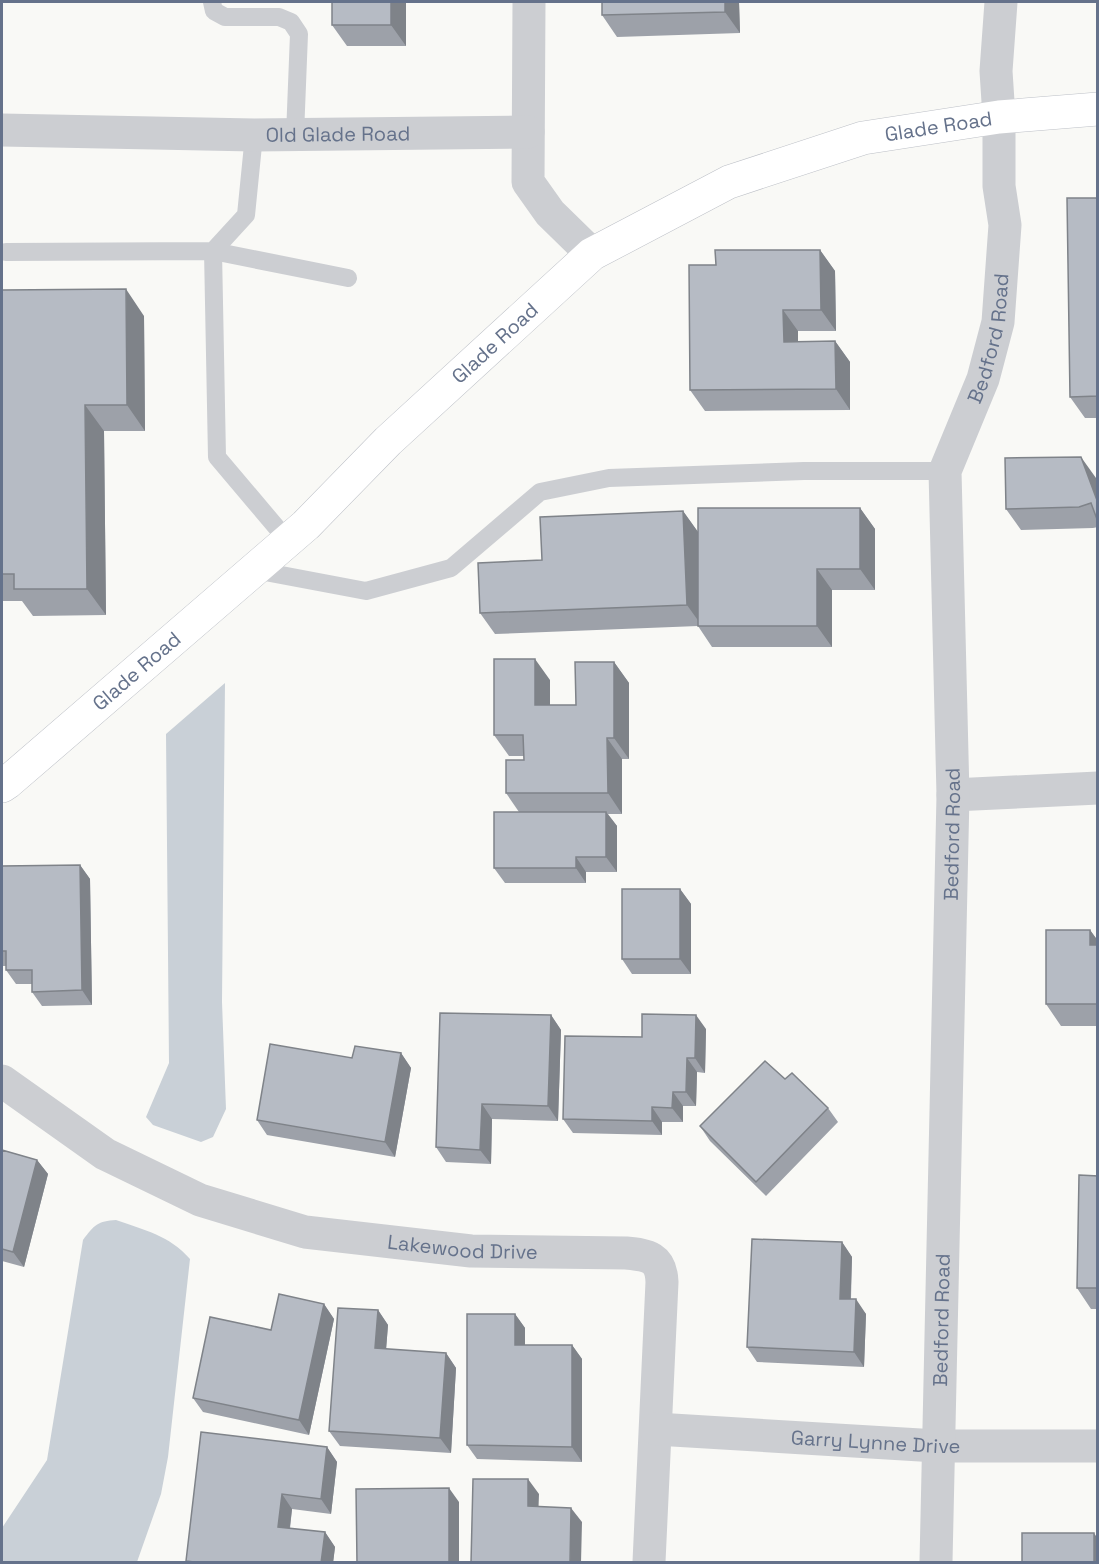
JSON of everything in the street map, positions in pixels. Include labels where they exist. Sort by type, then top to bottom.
[{"type":"main road","name":"Glade Road","points":[[2,786],[105,700],[306,525],[388,441],[592,254],[729,182],[863,138],[999,117],[1098,109]]},
{"type":"street","points":[[529,2],[528,182],[550,213],[592,254]]},
{"type":"street","name":"Bedford Road","points":[[936,1563],[953,795],[945,471],[983,379],[998,322],[1005,225],[999,186],[996,71],[1001,2]]},
{"type":"street","name":"Old Glade Road","points":[[2,130],[254,135],[528,132]]},
{"type":"street","points":[[953,795],[1098,788]]},
{"type":"street","name":"Lakewood Drive","points":[[2,1081],[105,1154],[200,1200],[305,1232],[471,1251],[626,1252],[642,1254],[657,1261],[661,1269],[662,1282],[650,1563]]},
{"type":"street","name":"Garry Lynne Drive","points":[[656,1429],[937,1446],[1098,1446]]},
{"type":"lane","points":[[212,2],[214,11],[225,17],[279,17],[291,22],[299,34],[295,135]]},
{"type":"lane","points":[[254,135],[246,215],[213,251],[217,457],[288,541]]},
{"type":"lane","points":[[6,252],[213,251],[348,278]]},
{"type":"lane","points":[[255,570],[366,591],[451,568],[540,492],[609,478],[804,471],[945,471]]},
{"type":"shaded area","points":[[225,683],[222,1002],[226,1109],[213,1137],[201,1142],[153,1125],[146,1117],[169,1063],[166,734]]},
{"type":"shaded area","points":[[116,1220],[165,1239],[190,1259],[168,1457],[161,1494],[137,1562],[2,1562],[2,1528],[47,1460],[83,1240],[97,1225],[105,1221]]},
{"type":"building","points":[[332,2],[391,2],[391,25],[332,25]]},
{"type":"building","points":[[602,2],[725,2],[725,12],[602,15]]},
{"type":"building","points":[[1067,198],[1098,198],[1098,396],[1070,397]]},
{"type":"building","points":[[715,250],[820,250],[821,310],[783,310],[784,342],[835,341],[836,389],[690,390],[689,265],[716,265]]},
{"type":"building","points":[[126,289],[127,405],[85,405],[87,589],[14,589],[14,574],[2,574],[2,290]]},
{"type":"building","points":[[1081,457],[1098,503],[1098,522],[1091,503],[1079,507],[1006,509],[1005,458]]},
{"type":"building","points":[[698,508],[860,508],[860,569],[817,569],[817,626],[698,626]]},
{"type":"building","points":[[683,511],[687,605],[480,613],[478,563],[542,560],[540,517]]},
{"type":"building","points":[[494,659],[535,659],[535,705],[576,705],[575,662],[614,662],[614,738],[607,738],[608,793],[506,793],[506,760],[524,760],[523,735],[494,735]]},
{"type":"building","points":[[494,812],[606,812],[606,857],[576,857],[576,868],[494,868]]},
{"type":"building","points":[[80,865],[82,990],[32,992],[32,970],[6,970],[6,951],[2,951],[2,866]]},
{"type":"building","points":[[622,889],[680,889],[680,959],[622,959]]},
{"type":"building","points":[[1046,930],[1090,930],[1090,945],[1098,945],[1098,1004],[1046,1004]]},
{"type":"building","points":[[440,1013],[551,1015],[548,1106],[482,1104],[480,1150],[436,1147]]},
{"type":"building","points":[[642,1014],[696,1015],[695,1058],[687,1058],[686,1092],[673,1092],[672,1108],[652,1107],[652,1121],[563,1119],[565,1036],[642,1037]]},
{"type":"building","points":[[270,1044],[352,1058],[355,1046],[401,1053],[385,1142],[257,1120]]},
{"type":"building","points":[[765,1061],[785,1079],[792,1073],[828,1108],[756,1182],[700,1126]]},
{"type":"building","points":[[2,1150],[37,1160],[13,1252],[2,1249]]},
{"type":"building","points":[[1079,1175],[1098,1176],[1098,1288],[1077,1288]]},
{"type":"building","points":[[752,1239],[842,1242],[840,1299],[856,1299],[854,1352],[747,1347]]},
{"type":"building","points":[[279,1294],[324,1304],[299,1420],[193,1398],[210,1317],[271,1330]]},
{"type":"building","points":[[338,1308],[378,1310],[375,1348],[446,1353],[440,1438],[329,1431]]},
{"type":"building","points":[[467,1314],[515,1314],[515,1345],[572,1345],[572,1447],[467,1445]]},
{"type":"building","points":[[201,1432],[327,1447],[321,1499],[282,1494],[278,1527],[325,1532],[321,1563],[186,1561]]},
{"type":"building","points":[[473,1479],[528,1479],[528,1506],[571,1508],[570,1563],[471,1563]]},
{"type":"building","points":[[449,1488],[449,1563],[357,1563],[356,1489]]},
{"type":"building","points":[[1022,1533],[1094,1533],[1094,1563],[1022,1563]]}]
